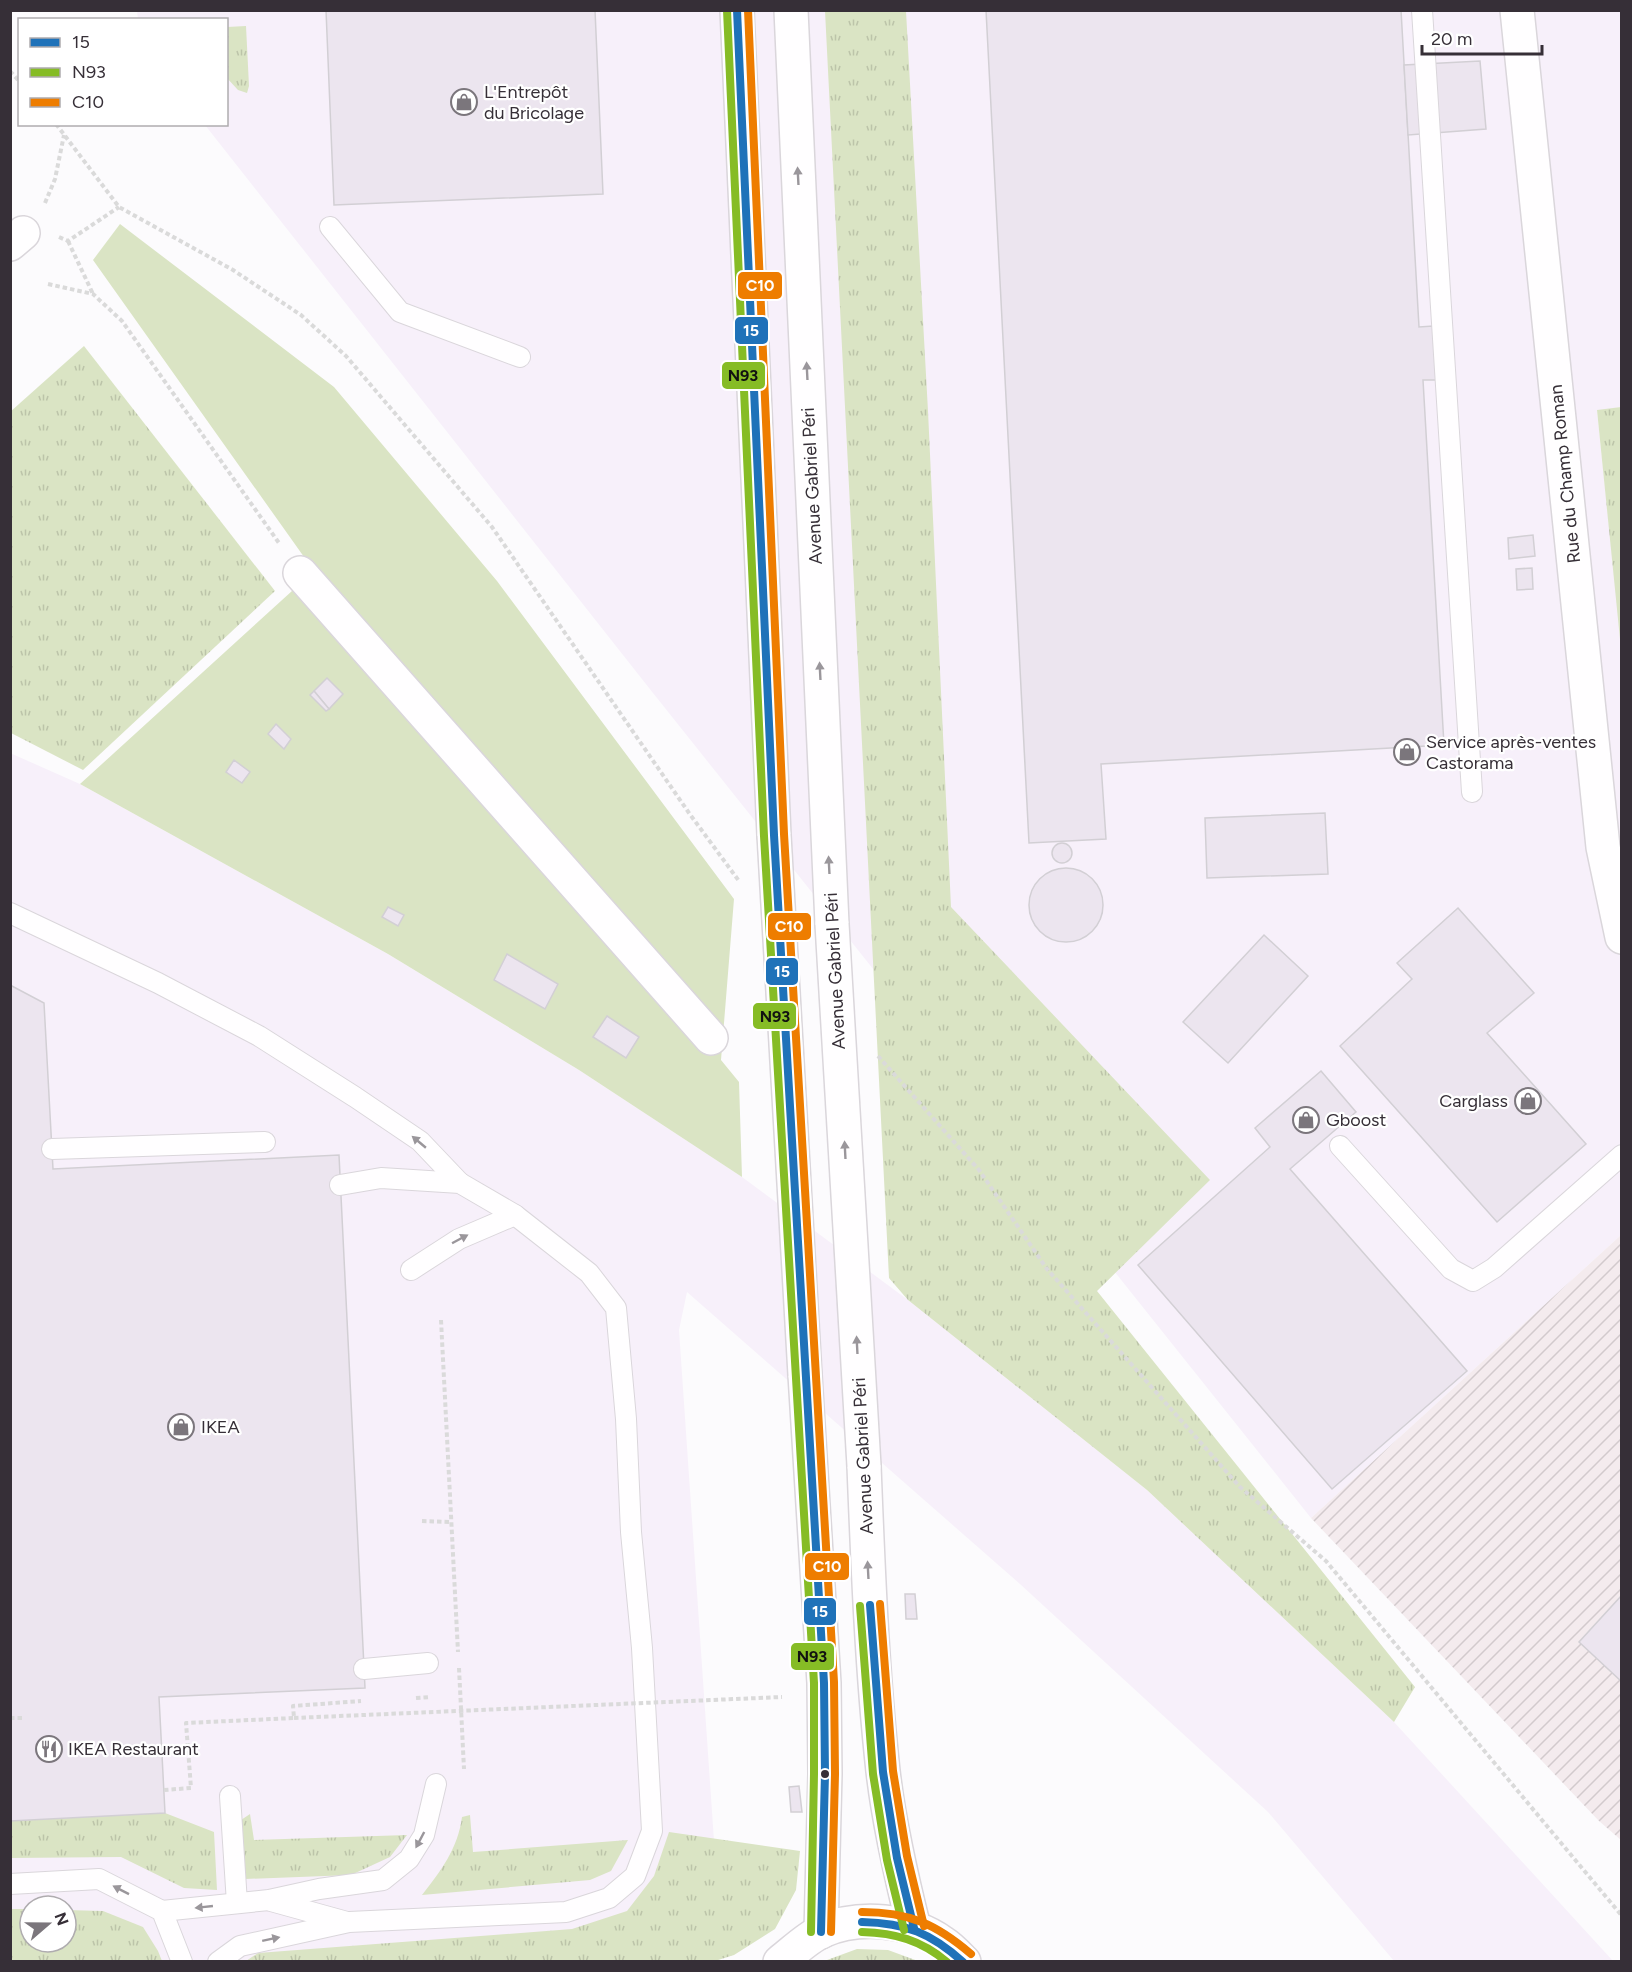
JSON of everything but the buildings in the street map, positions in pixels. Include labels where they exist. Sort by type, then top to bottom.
[{"type":"main road","points":[[737,10],[774,835],[824,1683],[825,1774],[821,1932]]},
{"type":"main road","name":"Avenue Gabriel Péri","points":[[790,10],[831,924],[864,1466],[871,1630],[884,1772],[897,1858],[914,1928]]},
{"type":"main road","name":"Rue du Champ Roman","points":[[1516,10],[1603,847],[1622,937]]},
{"type":"main road","points":[[300,573],[711,1038]]},
{"type":"main road","points":[[780,1962],[821,1932],[851,1922],[883,1921],[914,1928],[942,1942],[964,1962]]},
{"type":"lane","points":[[1422,10],[1472,792]]},
{"type":"lane","points":[[330,227],[400,312],[520,357]]},
{"type":"lane","points":[[10,913],[158,983],[259,1036],[355,1097],[420,1142],[460,1183],[515,1215],[589,1273],[616,1308],[626,1419],[631,1532],[642,1648],[652,1831],[635,1876],[609,1898],[567,1912],[350,1922],[240,1946],[218,1962]]},
{"type":"lane","points":[[52,1149],[265,1142]]},
{"type":"lane","points":[[1340,1146],[1450,1269],[1473,1281],[1494,1268],[1622,1155]]},
{"type":"lane","points":[[340,1185],[381,1178],[460,1183]]},
{"type":"lane","points":[[411,1270],[459,1239],[515,1215]]},
{"type":"lane","points":[[364,1670],[428,1663]]},
{"type":"lane","points":[[10,1884],[99,1879],[162,1911],[269,1900],[319,1889],[383,1880],[409,1859],[424,1835],[436,1784]]},
{"type":"lane","points":[[230,1796],[237,1903]]},
{"type":"lane","points":[[269,1900],[350,1922]]},
{"type":"lane","points":[[162,1911],[182,1962]]},
{"type":"path","points":[[21,234],[39,215],[55,179],[64,135],[57,126]]},
{"type":"path","points":[[21,234],[68,241],[119,207]]},
{"type":"path","points":[[68,241],[93,294],[122,321],[300,573]]},
{"type":"path","points":[[48,284],[93,294]]},
{"type":"path","points":[[441,1320],[464,1770]]},
{"type":"path","points":[[422,1521],[452,1522]]},
{"type":"path","points":[[164,1790],[191,1788],[186,1723],[782,1697]]},
{"type":"path","points":[[294,1718],[293,1706],[358,1701]]},
{"type":"path","points":[[10,1718],[23,1718]]},
{"type":"shaded area","points":[[137,11],[1621,11],[1621,407],[1597,411],[1622,649],[1621,1235],[1311,1518],[653,693],[206,126],[228,126],[228,18],[138,18]]},
{"type":"shaded area","points":[[10,753],[80,784],[388,954],[579,1070],[742,1177],[908,1300],[1147,1490],[1394,1722],[1613,1961],[1394,1961],[1268,1812],[1020,1584],[687,1292],[679,1330],[716,1870],[656,1944],[511,1962],[11,1961]]},
{"type":"shaded area","points":[[1621,1235],[1621,1840],[1599,1821],[1311,1518]]},
{"type":"green space","points":[[825,11],[906,11],[928,411],[951,907],[1210,1180],[1097,1291],[1415,1687],[1394,1722],[1147,1490],[908,1300],[889,1278]]},
{"type":"green space","points":[[246,26],[249,86],[247,93],[238,90],[228,79],[228,27]]},
{"type":"green space","points":[[120,224],[334,387],[497,581],[734,899],[721,1060],[739,1082],[742,1177],[579,1070],[388,954],[80,784],[314,571],[93,260]]},
{"type":"green space","points":[[84,346],[275,591],[83,770],[11,733],[10,412]]},
{"type":"green space","points":[[1622,407],[1621,649],[1597,410]]},
{"type":"green space","points":[[165,1813],[214,1832],[217,1890],[184,1888],[121,1857],[11,1858],[10,1821]]},
{"type":"green space","points":[[250,1814],[254,1840],[407,1835],[390,1857],[351,1875],[245,1879],[241,1820]]},
{"type":"green space","points":[[470,1815],[473,1852],[628,1840],[611,1871],[590,1880],[422,1895],[453,1849],[462,1817]]},
{"type":"green space","points":[[669,1832],[800,1851],[796,1890],[775,1929],[734,1955],[715,1961],[246,1961],[258,1953],[572,1929],[627,1911],[654,1876]]},
{"type":"green space","points":[[11,1909],[18,1909],[18,1954],[78,1954],[78,1910],[103,1911],[143,1927],[162,1961],[11,1961]]},
{"type":"green space","points":[[857,1949],[888,1950],[918,1961],[826,1961]]},
{"type":"transit line","name":"N93","points":[[727,10],[764,836],[814,1683],[811,1932]]},
{"type":"transit line","name":"15","points":[[737,10],[774,835],[824,1683],[825,1774],[821,1932]]},
{"type":"transit line","name":"C10","points":[[748,10],[784,834],[834,1682],[835,1774],[831,1932]]},
{"type":"transit line","name":"C10","points":[[880,1604],[893,1771],[907,1856],[924,1926]]},
{"type":"transit line","name":"15","points":[[870,1605],[883,1772],[897,1858],[914,1928]]},
{"type":"transit line","name":"N93","points":[[860,1606],[873,1774],[887,1860],[904,1930]]},
{"type":"transit line","name":"C10","points":[[862,1912],[894,1914],[921,1922],[946,1935],[971,1954]]},
{"type":"transit line","name":"15","points":[[862,1922],[905,1927],[917,1931],[940,1944],[963,1962]]},
{"type":"transit line","name":"N93","points":[[862,1932],[907,1939],[927,1948],[947,1962]]},
{"type":"place","name":"L'Entrepôt du Bricolage","points":[[464,102]]},
{"type":"place","name":"Service après-ventes Castorama","points":[[1407,752]]},
{"type":"place","name":"Carglass","points":[[1528,1101]]},
{"type":"place","name":"Gboost","points":[[1306,1120]]},
{"type":"place","name":"IKEA","points":[[181,1427]]},
{"type":"place","name":"IKEA Restaurant","points":[[49,1749]]}]
